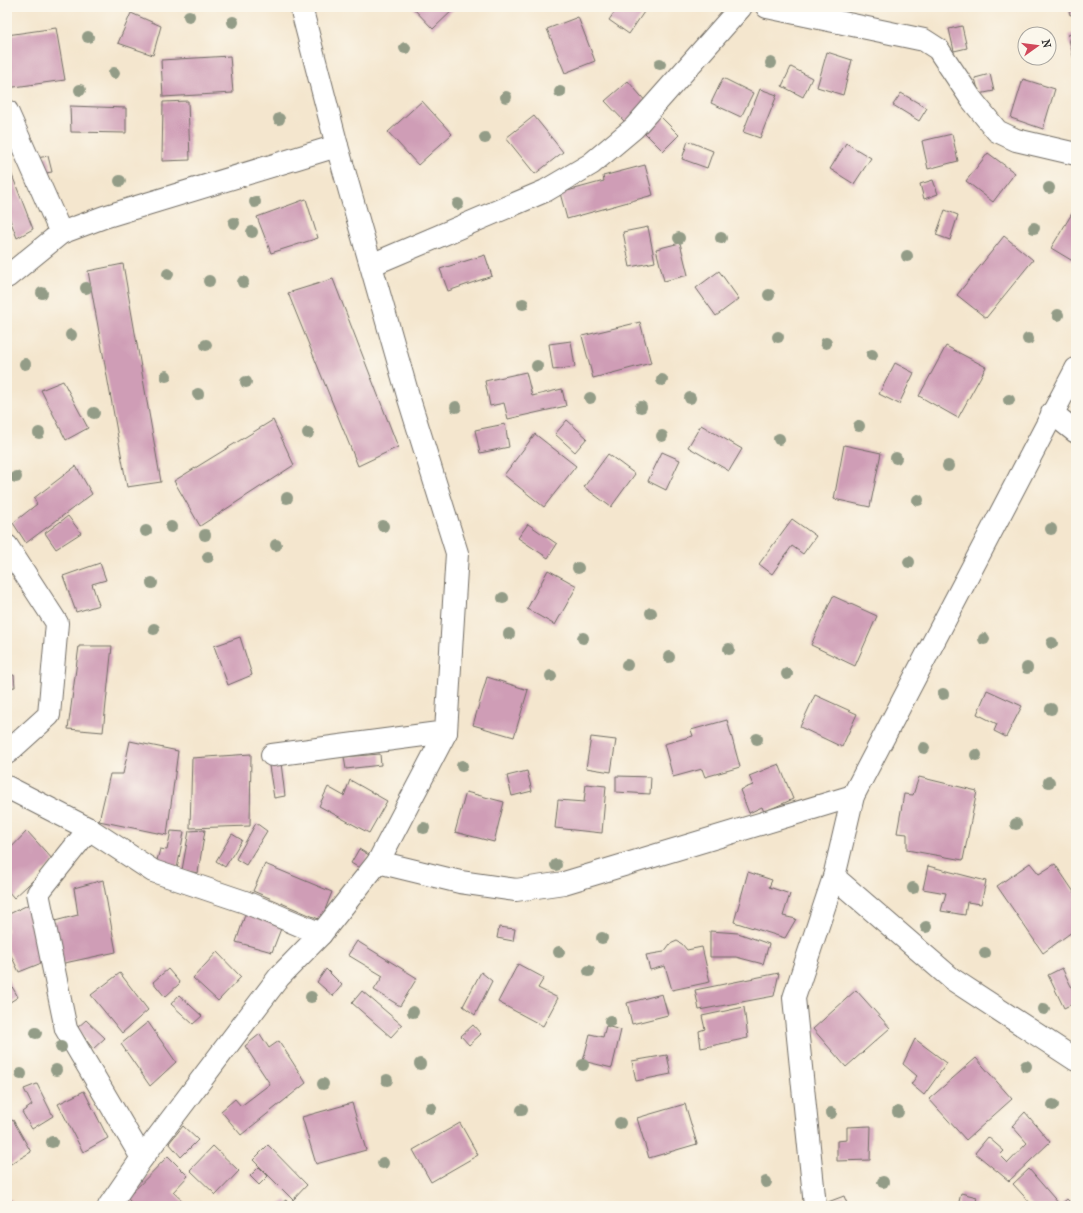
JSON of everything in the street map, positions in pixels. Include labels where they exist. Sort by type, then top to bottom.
[{"type":"street","points":[[109,1206],[142,1158],[279,977],[321,934],[378,862],[446,732],[457,553],[409,400],[337,146],[301,7]]},
{"type":"street","points":[[371,265],[545,191],[591,164],[634,128],[741,7]]},
{"type":"street","points":[[767,7],[924,40],[938,49],[972,100],[997,131],[1016,140],[1076,154]]},
{"type":"street","points":[[7,111],[61,233]]},
{"type":"street","points":[[7,277],[61,233],[104,217],[337,146]]},
{"type":"street","points":[[815,1206],[794,998],[834,877],[853,796],[1076,369]]},
{"type":"street","points":[[1052,413],[1076,432]]},
{"type":"street","points":[[7,546],[57,623],[48,715],[7,753]]},
{"type":"street","points":[[272,755],[446,732]]},
{"type":"street","points":[[7,787],[89,829],[153,871],[245,902],[321,934]]},
{"type":"street","points":[[378,862],[460,882],[516,890],[564,882],[853,796]]},
{"type":"street","points":[[89,829],[38,893],[66,1029],[142,1158]]},
{"type":"street","points":[[834,877],[952,979],[1076,1060]]},
{"type":"building","points":[[412,7],[456,7],[433,29]]},
{"type":"building","points":[[618,7],[643,7],[646,9],[629,34],[609,20]]},
{"type":"building","points":[[1068,7],[1076,7],[1076,13],[1070,15]]},
{"type":"building","points":[[131,13],[161,26],[153,55],[118,43]]},
{"type":"building","points":[[578,17],[595,61],[565,73],[547,29]]},
{"type":"building","points":[[962,26],[967,48],[954,51],[949,29]]},
{"type":"building","points":[[56,28],[65,80],[7,88],[7,35]]},
{"type":"building","points":[[1076,33],[1076,64],[1075,64],[1068,35]]},
{"type":"building","points":[[827,52],[852,60],[843,95],[817,87]]},
{"type":"building","points":[[230,56],[233,93],[163,97],[161,60]]},
{"type":"building","points":[[791,67],[812,78],[803,97],[782,86]]},
{"type":"building","points":[[990,74],[994,91],[979,94],[975,78]]},
{"type":"building","points":[[723,78],[753,93],[741,117],[711,103]]},
{"type":"building","points":[[1023,79],[1055,89],[1043,129],[1011,118]]},
{"type":"building","points":[[628,81],[647,103],[625,122],[605,101]]},
{"type":"building","points":[[760,89],[777,95],[760,138],[743,132]]},
{"type":"building","points":[[901,93],[927,108],[919,121],[893,105]]},
{"type":"building","points":[[188,101],[190,160],[162,161],[163,102]]},
{"type":"building","points":[[422,101],[452,134],[418,165],[388,132]]},
{"type":"building","points":[[70,106],[126,108],[126,133],[71,132]]},
{"type":"building","points":[[659,115],[679,135],[663,151],[643,131]]},
{"type":"building","points":[[534,116],[563,152],[535,174],[506,138]]},
{"type":"building","points":[[952,134],[958,161],[928,169],[922,141]]},
{"type":"building","points":[[688,141],[713,151],[707,168],[682,159]]},
{"type":"building","points":[[846,143],[871,158],[854,184],[830,169]]},
{"type":"building","points":[[988,153],[1015,173],[993,202],[966,181]]},
{"type":"building","points":[[48,156],[52,172],[40,174],[37,158]]},
{"type":"building","points":[[645,165],[653,195],[567,219],[560,193],[604,181],[603,176]]},
{"type":"building","points":[[10,170],[33,229],[17,238],[7,212],[7,171]]},
{"type":"building","points":[[933,180],[938,194],[924,199],[920,184]]},
{"type":"building","points":[[306,199],[318,238],[271,253],[257,217]]},
{"type":"building","points":[[1076,207],[1076,263],[1051,248]]},
{"type":"building","points":[[945,210],[958,215],[950,240],[936,235]]},
{"type":"building","points":[[648,227],[655,262],[630,267],[623,232]]},
{"type":"building","points":[[1004,236],[1033,260],[986,318],[957,295]]},
{"type":"building","points":[[680,243],[688,275],[664,281],[656,249]]},
{"type":"building","points":[[485,255],[492,276],[448,291],[440,269]]},
{"type":"building","points":[[123,264],[161,482],[127,487],[88,271]]},
{"type":"building","points":[[719,271],[739,299],[716,316],[696,288]]},
{"type":"building","points":[[333,279],[398,447],[358,466],[288,293]]},
{"type":"building","points":[[640,322],[651,363],[593,378],[582,336]]},
{"type":"building","points":[[571,341],[575,367],[553,370],[549,344]]},
{"type":"building","points":[[946,346],[986,367],[958,418],[919,396]]},
{"type":"building","points":[[895,363],[914,373],[899,404],[879,394]]},
{"type":"building","points":[[526,372],[532,396],[562,389],[566,406],[508,419],[504,403],[490,406],[485,381]]},
{"type":"building","points":[[63,381],[88,428],[66,440],[41,390]]},
{"type":"building","points":[[273,420],[294,465],[200,526],[174,481]]},
{"type":"building","points":[[567,420],[587,438],[575,452],[555,434]]},
{"type":"building","points":[[505,424],[509,447],[480,453],[475,430]]},
{"type":"building","points":[[701,425],[742,449],[729,471],[688,447]]},
{"type":"building","points":[[535,434],[576,466],[544,507],[504,475]]},
{"type":"building","points":[[844,445],[881,453],[870,507],[834,499]]},
{"type":"building","points":[[662,452],[680,460],[666,490],[648,481]]},
{"type":"building","points":[[608,454],[635,474],[611,507],[584,487]]},
{"type":"building","points":[[76,466],[92,494],[26,543],[13,523],[37,504],[34,498]]},
{"type":"building","points":[[68,516],[81,533],[56,549],[45,533]]},
{"type":"building","points":[[792,519],[816,536],[803,554],[792,546],[772,574],[759,564]]},
{"type":"building","points":[[528,524],[557,544],[548,558],[518,538]]},
{"type":"building","points":[[100,563],[106,580],[92,584],[99,605],[76,612],[63,576]]},
{"type":"building","points":[[548,570],[577,586],[555,625],[527,609]]},
{"type":"building","points":[[833,596],[877,616],[855,666],[811,645]]},
{"type":"building","points":[[240,637],[252,675],[228,685],[214,646]]},
{"type":"building","points":[[79,646],[112,646],[103,732],[68,729]]},
{"type":"building","points":[[14,675],[15,687],[7,688],[7,676]]},
{"type":"building","points":[[487,677],[528,690],[514,737],[473,725]]},
{"type":"building","points":[[987,690],[1022,706],[1006,737],[994,731],[997,724],[977,714]]},
{"type":"building","points":[[815,695],[857,714],[842,747],[800,727]]},
{"type":"building","points":[[727,720],[740,767],[705,777],[702,769],[673,777],[664,744],[693,736],[691,730]]},
{"type":"building","points":[[591,737],[616,740],[611,772],[586,768]]},
{"type":"building","points":[[130,741],[178,751],[167,835],[99,821],[110,774],[123,774]]},
{"type":"building","points":[[251,754],[250,826],[190,828],[192,758]]},
{"type":"building","points":[[380,754],[381,765],[346,769],[344,757]]},
{"type":"building","points":[[281,763],[285,796],[274,798],[269,766]]},
{"type":"building","points":[[779,764],[793,799],[764,812],[762,807],[749,813],[740,790],[753,785],[749,776]]},
{"type":"building","points":[[527,771],[532,791],[512,796],[507,776]]},
{"type":"building","points":[[616,776],[651,777],[650,794],[616,792]]},
{"type":"building","points":[[919,777],[977,791],[963,860],[907,850],[907,834],[897,833],[904,794],[913,795]]},
{"type":"building","points":[[350,780],[387,801],[369,833],[319,806],[328,787],[344,796]]},
{"type":"building","points":[[586,784],[606,786],[602,833],[555,828],[558,800],[584,802]]},
{"type":"building","points":[[466,792],[504,802],[494,842],[455,832]]},
{"type":"building","points":[[256,823],[267,831],[246,865],[236,859]]},
{"type":"building","points":[[205,830],[198,873],[182,870],[189,831]]},
{"type":"building","points":[[27,831],[54,861],[14,898],[7,890],[7,852]]},
{"type":"building","points":[[171,831],[184,832],[177,869],[156,864],[160,849],[167,850]]},
{"type":"building","points":[[232,834],[242,840],[225,867],[216,861]]},
{"type":"building","points":[[359,849],[369,855],[361,869],[351,863]]},
{"type":"building","points":[[1030,863],[1039,874],[1055,864],[1076,895],[1076,929],[1043,953],[997,886]]},
{"type":"building","points":[[265,864],[332,892],[321,920],[253,891]]},
{"type":"building","points":[[928,866],[986,881],[981,904],[967,902],[965,915],[941,911],[946,893],[923,889]]},
{"type":"building","points":[[748,872],[772,880],[769,887],[790,894],[783,916],[796,919],[785,938],[734,922]]},
{"type":"building","points":[[103,880],[116,952],[60,964],[51,922],[78,915],[74,888]]},
{"type":"building","points":[[30,904],[49,960],[19,972],[7,947],[7,915]]},
{"type":"building","points":[[246,912],[282,926],[272,952],[236,942]]},
{"type":"building","points":[[499,927],[515,929],[513,941],[497,938]]},
{"type":"building","points":[[710,931],[738,933],[769,944],[763,964],[736,957],[710,957]]},
{"type":"building","points":[[357,941],[417,978],[400,1006],[374,990],[383,976],[348,955]]},
{"type":"building","points":[[677,941],[687,950],[702,947],[710,982],[672,990],[665,966],[650,970],[646,955],[664,952],[670,944]]},
{"type":"building","points":[[217,952],[241,977],[218,1001],[193,978]]},
{"type":"building","points":[[518,964],[544,978],[538,988],[558,998],[543,1026],[498,1002]]},
{"type":"building","points":[[1062,968],[1076,996],[1076,1002],[1064,1008],[1048,975]]},
{"type":"building","points":[[168,969],[180,983],[165,997],[153,982]]},
{"type":"building","points":[[326,969],[342,985],[333,996],[317,982]]},
{"type":"building","points":[[481,972],[492,981],[475,1015],[463,1006]]},
{"type":"building","points":[[120,973],[148,1010],[122,1033],[91,995]]},
{"type":"building","points":[[779,973],[774,996],[699,1010],[695,990]]},
{"type":"building","points":[[7,978],[18,997],[7,1004]]},
{"type":"building","points":[[856,990],[890,1028],[846,1067],[813,1029]]},
{"type":"building","points":[[362,991],[402,1025],[391,1037],[352,1003]]},
{"type":"building","points":[[662,994],[668,1015],[632,1024],[627,1003]]},
{"type":"building","points":[[179,995],[202,1016],[193,1024],[171,1004]]},
{"type":"building","points":[[744,1007],[748,1038],[701,1048],[699,1031],[705,1029],[702,1016]]},
{"type":"building","points":[[86,1020],[105,1038],[93,1049],[77,1028]]},
{"type":"building","points":[[148,1022],[176,1062],[150,1086],[121,1044]]},
{"type":"building","points":[[473,1025],[481,1034],[469,1045],[461,1036]]},
{"type":"building","points":[[606,1026],[621,1030],[612,1068],[583,1061],[590,1034],[603,1037]]},
{"type":"building","points":[[260,1034],[269,1048],[279,1041],[306,1083],[241,1135],[221,1111],[235,1099],[241,1106],[270,1084],[245,1046]]},
{"type":"building","points":[[915,1039],[947,1063],[924,1095],[911,1084],[917,1076],[903,1064]]},
{"type":"building","points":[[667,1055],[671,1074],[636,1081],[632,1061]]},
{"type":"building","points":[[976,1058],[1012,1099],[966,1140],[929,1099]]},
{"type":"building","points":[[37,1084],[53,1116],[32,1129],[22,1112],[32,1105],[24,1089]]},
{"type":"building","points":[[84,1091],[108,1138],[83,1152],[58,1104]]},
{"type":"building","points":[[352,1103],[366,1150],[316,1164],[302,1117]]},
{"type":"building","points":[[685,1104],[697,1144],[649,1158],[637,1118]]},
{"type":"building","points":[[1025,1112],[1050,1142],[1009,1181],[975,1153],[988,1137],[1004,1151],[1000,1155],[1008,1163],[1027,1143],[1012,1126]]},
{"type":"building","points":[[13,1120],[31,1152],[7,1166],[7,1124]]},
{"type":"building","points":[[460,1123],[478,1155],[431,1182],[413,1150]]},
{"type":"building","points":[[183,1126],[198,1140],[181,1157],[169,1143]]},
{"type":"building","points":[[871,1126],[870,1160],[837,1161],[837,1141],[847,1140],[847,1127]]},
{"type":"building","points":[[268,1145],[307,1185],[293,1200],[253,1160]]},
{"type":"building","points":[[213,1146],[239,1171],[216,1195],[190,1170]]},
{"type":"building","points":[[168,1156],[188,1176],[173,1192],[188,1206],[135,1206],[127,1198]]},
{"type":"building","points":[[259,1167],[268,1176],[259,1185],[250,1176]]},
{"type":"building","points":[[1029,1169],[1060,1205],[1067,1199],[1074,1206],[1033,1206],[1013,1184]]},
{"type":"building","points":[[961,1193],[977,1197],[975,1206],[958,1206]]},
{"type":"building","points":[[844,1196],[848,1206],[829,1206],[828,1202]]},
{"type":"building","points":[[10,1199],[16,1206],[7,1206],[7,1201]]},
{"type":"building","points":[[286,1200],[289,1206],[277,1206]]}]
